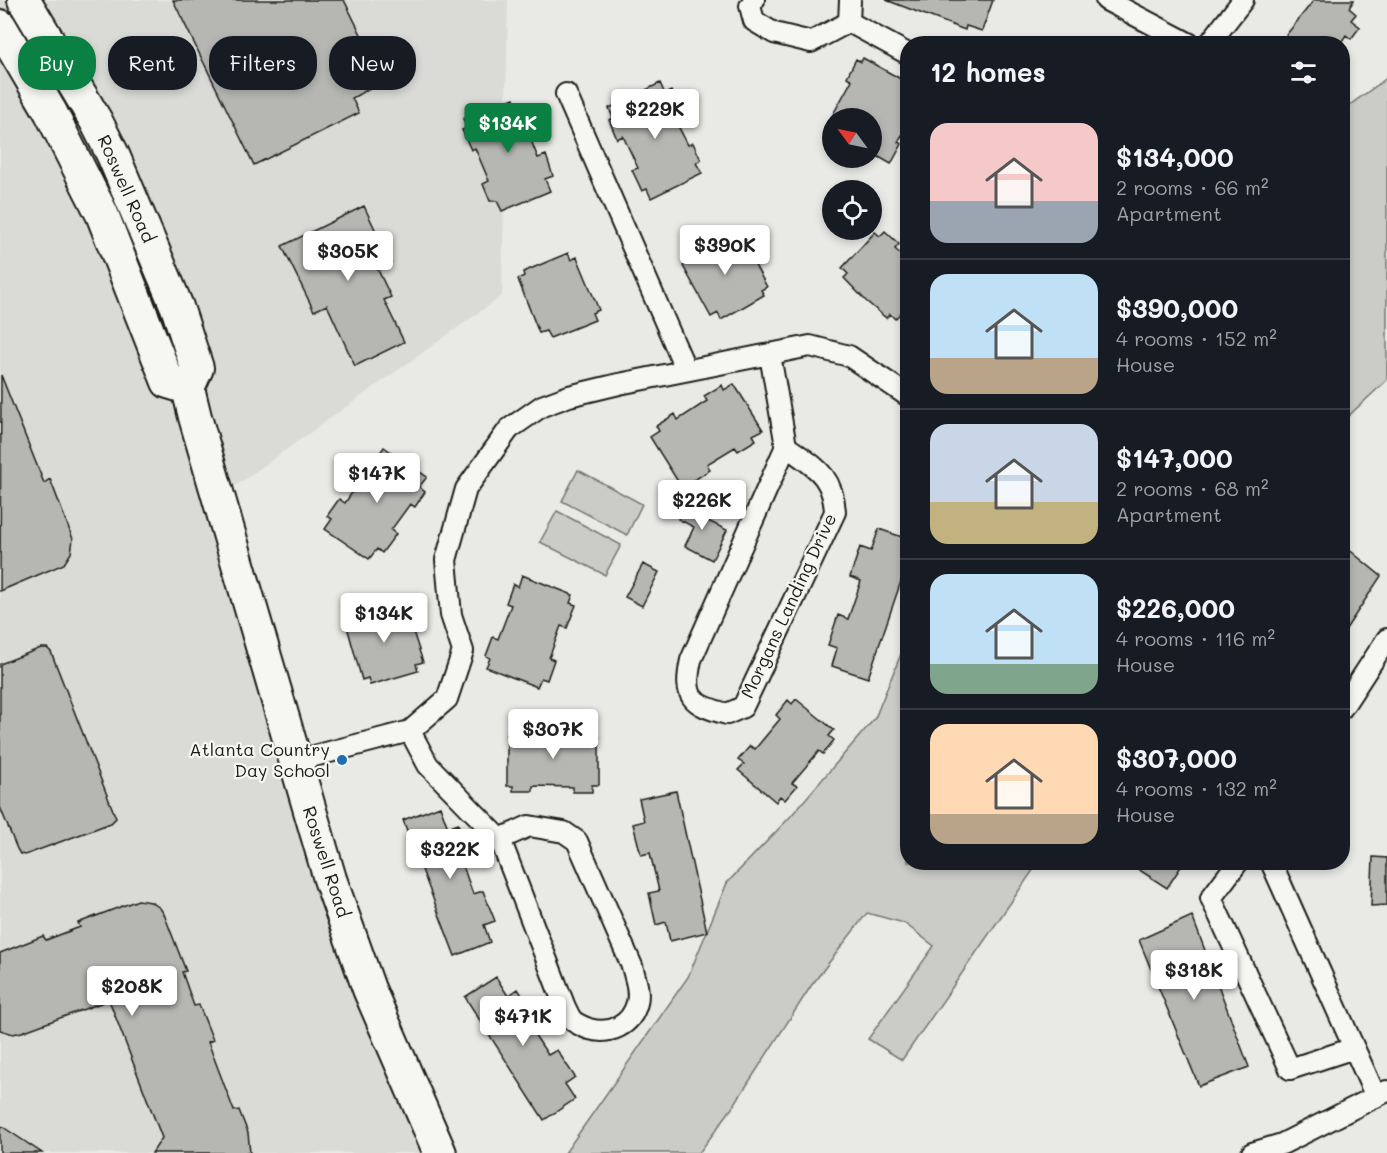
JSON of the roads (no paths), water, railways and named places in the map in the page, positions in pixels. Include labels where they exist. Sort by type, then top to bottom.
[{"type":"main road","name":"Roswell Road","points":[[24,0],[96,121],[113,155],[177,307],[198,368],[188,388],[330,879],[369,989],[440,1153]]},
{"type":"main road","name":"Roswell Road","points":[[0,26],[50,111],[102,214],[168,382],[188,388]]},
{"type":"street","points":[[754,0],[750,6],[754,21],[774,33],[811,42],[849,22]]},
{"type":"street","points":[[849,22],[850,0]]},
{"type":"street","points":[[1106,0],[1175,36]]},
{"type":"street","points":[[1215,36],[1243,0]]},
{"type":"street","points":[[849,22],[900,50]]},
{"type":"street","points":[[566,94],[686,370]]},
{"type":"street","points":[[295,761],[410,731],[447,699],[463,651],[451,615],[446,560],[466,489],[509,429],[542,406],[569,396],[810,346],[849,356],[900,391]]},
{"type":"street","points":[[770,355],[786,446]]},
{"type":"street","name":"Morgans Landing Drive","points":[[786,446],[818,470],[829,482],[834,495],[835,512],[743,707],[728,714],[708,709],[692,699],[686,682],[690,660],[786,446]]},
{"type":"street","points":[[1350,696],[1387,639]]},
{"type":"street","points":[[410,731],[428,765],[500,839],[565,1007],[573,1021],[601,1032],[616,1030],[633,1012],[637,1002],[638,987],[632,966],[577,841],[564,832],[529,825],[500,839]]},
{"type":"street","points":[[1232,870],[1211,898],[1290,1069],[1354,1048]]},
{"type":"street","points":[[1252,1153],[1283,1149],[1382,1094],[1354,1048],[1275,870]]},
{"type":"place","name":"Atlanta Country Day School","points":[[342,760]]}]
